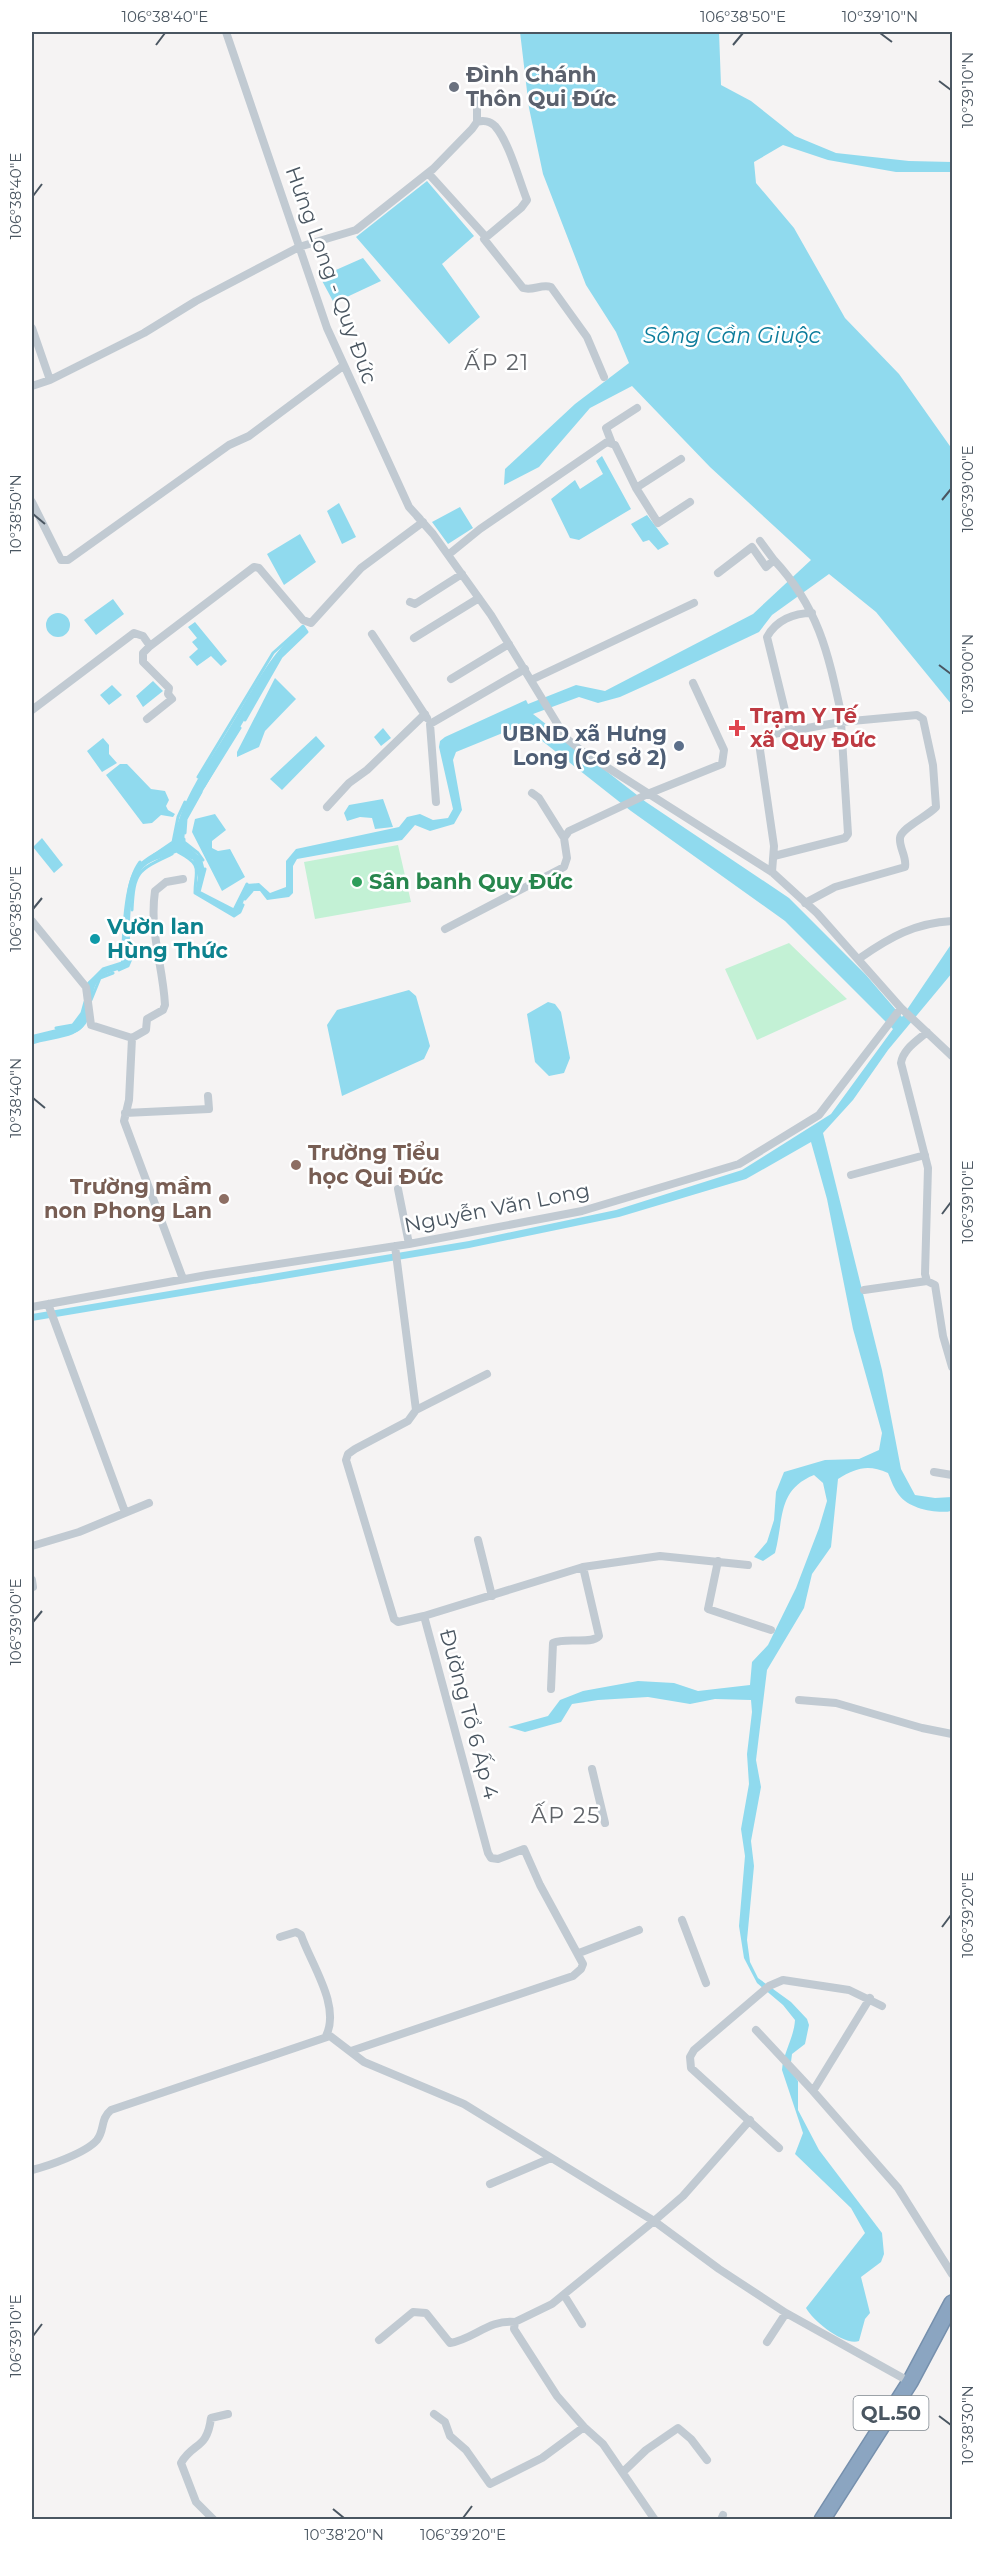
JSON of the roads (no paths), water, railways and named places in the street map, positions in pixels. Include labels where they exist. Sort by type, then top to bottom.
[{"type":"highway","name":"QL.50","points":[[822,2520],[910,2382],[952,2303]]},
{"type":"street","name":"Hưng Long - Quy Đức","points":[[226,32],[299,247],[343,366],[409,507],[433,534],[479,598],[566,738],[583,752],[772,872],[860,958],[902,1009],[952,1056]]},
{"type":"street","points":[[477,99],[477,122]]},
{"type":"street","points":[[32,386],[50,380],[144,333],[196,301],[299,247],[356,230],[428,173],[477,122],[483,120],[494,124],[504,141],[527,200],[521,208],[485,236]]},
{"type":"street","points":[[428,173],[485,236],[523,288],[528,290],[543,285],[551,287],[587,337],[603,377]]},
{"type":"street","points":[[32,328],[50,380]]},
{"type":"street","points":[[32,502],[61,560],[68,560],[229,445],[249,436],[343,366]]},
{"type":"street","points":[[637,408],[606,428],[636,488],[658,523],[690,502]]},
{"type":"street","points":[[448,555],[588,453],[611,441]]},
{"type":"street","points":[[636,488],[681,459]]},
{"type":"street","points":[[147,719],[172,699],[168,694],[169,688],[143,662],[143,653],[254,567],[259,568],[303,620],[311,623],[361,568],[420,519]]},
{"type":"street","points":[[760,541],[812,613],[827,651],[841,722],[848,834],[845,838],[774,856]]},
{"type":"street","points":[[718,573],[752,548],[766,567],[774,560]]},
{"type":"street","points":[[410,602],[415,604],[462,574]]},
{"type":"street","points":[[414,638],[479,598]]},
{"type":"street","points":[[531,680],[694,603]]},
{"type":"street","points":[[790,731],[767,637],[774,627],[790,616],[812,613]]},
{"type":"street","points":[[32,710],[134,633],[143,636],[150,646]]},
{"type":"street","points":[[372,634],[430,724],[436,802]]},
{"type":"street","points":[[451,679],[509,644]]},
{"type":"street","points":[[430,724],[525,669]]},
{"type":"street","points":[[564,838],[569,831],[650,793],[722,764],[725,758],[724,750],[693,683]]},
{"type":"street","points":[[327,807],[349,783],[368,770],[425,714]]},
{"type":"street","points":[[772,872],[774,856],[760,750],[762,740],[768,735],[841,722],[917,715],[922,718],[933,765],[936,807],[902,833],[900,838],[906,862],[903,869],[868,876],[835,887],[806,903]]},
{"type":"street","points":[[445,929],[564,867],[567,858],[564,838],[539,798],[532,793]]},
{"type":"street","points":[[32,921],[35,934],[86,987],[88,1017],[93,1027],[132,1038],[146,1030],[147,1019],[163,1010],[165,1005],[156,958],[152,912],[155,891],[166,882],[183,879]]},
{"type":"street","points":[[860,958],[891,936],[909,928],[932,922],[952,921]]},
{"type":"street","name":"Nguyễn Văn Long","points":[[32,1307],[183,1279],[409,1244],[582,1211],[739,1164],[819,1115],[902,1009]]},
{"type":"street","points":[[927,1032],[908,1048],[902,1056],[901,1063],[928,1168],[924,1266],[927,1281]]},
{"type":"street","points":[[132,1038],[129,1100],[124,1121],[183,1279]]},
{"type":"street","points":[[125,1113],[209,1109],[208,1096]]},
{"type":"street","points":[[850,1175],[925,1155]]},
{"type":"street","points":[[398,1189],[409,1244]]},
{"type":"street","points":[[395,1246],[416,1410],[487,1374]]},
{"type":"street","points":[[864,1290],[927,1281],[935,1285],[943,1336],[952,1367]]},
{"type":"street","points":[[48,1304],[125,1512]]},
{"type":"street","name":"Đường Tổ 6 Ấp 4","points":[[416,1410],[408,1421],[355,1449],[348,1454],[346,1460],[391,1616],[398,1622],[424,1616],[488,1853],[491,1858],[498,1859],[524,1849],[540,1886],[579,1953]]},
{"type":"street","points":[[934,1472],[952,1475]]},
{"type":"street","points":[[32,1546],[80,1532],[149,1503]]},
{"type":"street","points":[[478,1540],[492,1596]]},
{"type":"street","points":[[424,1616],[583,1567],[660,1556],[748,1564]]},
{"type":"street","points":[[718,1561],[708,1609],[771,1630]]},
{"type":"street","points":[[551,1689],[553,1643],[567,1639],[591,1641],[599,1636],[583,1567]]},
{"type":"street","points":[[799,1700],[836,1703],[899,1723],[952,1734]]},
{"type":"street","points":[[592,1769],[605,1823]]},
{"type":"street","points":[[682,1920],[706,1983]]},
{"type":"street","points":[[351,2051],[573,1976],[583,1964],[579,1953],[639,1930]]},
{"type":"street","points":[[280,1937],[296,1932],[301,1935],[329,2007],[330,2027],[326,2036]]},
{"type":"street","points":[[779,2148],[691,2068],[690,2057],[694,2050],[769,1986],[783,1980],[849,1990],[870,1998],[882,2006]]},
{"type":"street","points":[[813,2091],[870,1998]]},
{"type":"street","points":[[756,2030],[898,2187],[952,2274]]},
{"type":"street","points":[[32,2170],[87,2148],[97,2140],[101,2123],[111,2110],[326,2036],[335,2039],[364,2062],[464,2103],[654,2222],[719,2269],[786,2313],[910,2382]]},
{"type":"street","points":[[379,2340],[413,2312],[426,2313],[450,2343],[460,2341],[493,2323],[504,2320],[515,2322],[552,2304],[683,2196],[750,2120]]},
{"type":"street","points":[[490,2184],[551,2158]]},
{"type":"street","points":[[564,2295],[582,2324]]},
{"type":"street","points":[[766,2342],[786,2313]]},
{"type":"street","points":[[515,2322],[514,2329],[558,2396],[584,2427],[603,2444],[655,2520]]},
{"type":"street","points":[[214,2520],[196,2502],[181,2463],[207,2439],[211,2418],[228,2414]]},
{"type":"street","points":[[434,2414],[445,2422],[450,2436],[466,2450],[490,2484],[542,2458],[584,2427]]},
{"type":"street","points":[[623,2472],[646,2450],[678,2428],[691,2439],[707,2460]]},
{"type":"water","name":"Sông Cần Giuộc","points":[[520,32],[719,32],[721,85],[751,101],[795,136],[836,153],[909,161],[952,162],[952,172],[896,172],[828,160],[783,145],[754,162],[756,183],[794,228],[845,318],[899,374],[952,449],[952,705],[876,612],[829,574],[772,615],[759,632],[662,678],[620,697],[598,703],[579,697],[533,714],[646,802],[789,898],[866,975],[902,1017],[952,943],[952,973],[888,1050],[853,1100],[823,1133],[882,1370],[901,1469],[915,1495],[935,1498],[952,1497],[952,1511],[931,1511],[909,1504],[897,1493],[888,1473],[881,1470],[862,1468],[838,1479],[831,1547],[812,1574],[804,1608],[767,1670],[756,1760],[761,1787],[751,1841],[754,1866],[747,1940],[750,1962],[758,1978],[791,2002],[807,2019],[809,2025],[805,2044],[792,2054],[790,2070],[798,2081],[798,2110],[819,2150],[882,2233],[884,2254],[881,2262],[861,2277],[870,2313],[865,2319],[859,2341],[853,2342],[830,2331],[806,2308],[865,2233],[851,2208],[795,2154],[803,2133],[782,2070],[795,2020],[783,2005],[757,1983],[744,1958],[739,1926],[745,1856],[741,1829],[749,1784],[747,1754],[752,1712],[751,1700],[715,1699],[690,1704],[648,1697],[598,1700],[572,1704],[561,1722],[525,1732],[508,1727],[548,1716],[560,1700],[583,1691],[638,1681],[674,1683],[698,1691],[750,1685],[752,1662],[768,1645],[796,1588],[827,1501],[823,1483],[814,1475],[802,1481],[788,1497],[784,1507],[775,1553],[763,1561],[754,1557],[767,1542],[774,1520],[776,1492],[784,1472],[825,1460],[859,1459],[879,1450],[882,1433],[853,1329],[827,1199],[811,1142],[746,1179],[619,1217],[469,1248],[32,1321],[32,1314],[469,1241],[616,1210],[742,1170],[831,1114],[893,1029],[785,921],[631,811],[522,725],[456,752],[453,760],[462,810],[454,824],[430,831],[415,825],[402,840],[297,859],[293,866],[293,893],[289,897],[267,900],[260,891],[252,891],[244,900],[240,912],[234,916],[195,893],[198,877],[193,860],[178,852],[147,864],[139,874],[132,897],[131,959],[128,966],[105,975],[97,982],[88,1017],[81,1029],[65,1036],[32,1043],[32,1035],[73,1025],[82,1012],[88,982],[103,969],[122,963],[130,878],[141,862],[173,842],[189,795],[204,769],[254,686],[280,648],[303,626],[307,632],[281,657],[186,820],[184,842],[202,859],[205,871],[199,892],[234,910],[247,884],[259,883],[270,893],[286,887],[286,861],[296,849],[399,827],[407,817],[420,814],[433,820],[448,818],[453,809],[439,747],[440,741],[445,737],[526,700],[528,704],[576,685],[605,691],[753,614],[811,560],[710,467],[632,386],[590,408],[539,467],[504,485],[505,469],[575,404],[629,363],[616,332],[586,285],[543,174],[529,108]]},
{"type":"water","points":[[427,181],[474,236],[442,264],[480,317],[449,344],[356,237]]},
{"type":"water","points":[[363,258],[381,281],[334,303],[320,277]]},
{"type":"water","points":[[602,456],[631,509],[579,540],[570,538],[551,499],[575,480],[580,489],[603,474],[596,461]]},
{"type":"water","points":[[339,503],[356,537],[342,544],[327,511]]},
{"type":"water","points":[[460,507],[473,528],[448,544],[432,522]]},
{"type":"water","points":[[647,515],[669,544],[658,550],[649,540],[643,542],[631,524]]},
{"type":"water","points":[[300,534],[316,562],[284,585],[267,554]]},
{"type":"water","points":[[113,599],[124,614],[96,635],[84,620]]},
{"type":"water","points":[[58,613],[67,616],[70,625],[67,634],[58,637],[49,634],[46,625],[49,616]]},
{"type":"water","points":[[195,622],[227,661],[221,666],[211,656],[197,666],[189,657],[198,649],[192,642],[197,638],[188,627]]},
{"type":"water","points":[[275,678],[296,699],[265,731],[259,747],[237,757],[237,752]]},
{"type":"water","points":[[153,681],[163,691],[143,707],[136,696]]},
{"type":"water","points":[[112,685],[122,695],[109,705],[100,695]]},
{"type":"water","points":[[383,728],[391,738],[381,746],[374,737]]},
{"type":"water","points":[[316,736],[325,746],[282,790],[270,779]]},
{"type":"water","points":[[103,738],[109,745],[109,754],[117,763],[102,772],[87,751]]},
{"type":"water","points":[[120,764],[127,764],[151,789],[165,791],[169,800],[166,806],[175,814],[173,817],[161,815],[152,823],[143,824],[106,775]]},
{"type":"water","points":[[383,799],[393,827],[375,829],[372,818],[360,817],[347,821],[344,813],[349,805]]},
{"type":"water","points":[[215,814],[226,830],[212,841],[212,848],[218,851],[230,849],[245,877],[222,891],[192,832],[195,819]]},
{"type":"water","points":[[42,838],[63,865],[54,873],[33,847]]},
{"type":"water","points":[[409,990],[416,996],[430,1046],[424,1059],[342,1096],[327,1025],[337,1010]]},
{"type":"water","points":[[548,1002],[555,1004],[561,1012],[570,1058],[564,1073],[549,1076],[535,1062],[527,1014]]},
{"type":"waterway","points":[[198,777],[273,653],[303,626],[307,632],[281,657],[245,720]]},
{"type":"waterway","points":[[204,786],[240,728]]},
{"type":"waterway","points":[[185,833],[186,819],[201,792]]},
{"type":"waterway","points":[[154,855],[173,842],[178,817],[185,802]]},
{"type":"waterway","points":[[184,839],[184,842],[203,860]]},
{"type":"waterway","points":[[178,852],[195,865],[195,893],[234,916],[240,912],[243,905]]},
{"type":"waterway","points":[[132,910],[134,887],[140,873],[172,854]]},
{"type":"waterway","points":[[88,984],[103,969],[122,963],[127,902],[132,879],[140,862]]},
{"type":"waterway","points":[[205,869],[199,892],[234,910],[247,884],[252,891],[245,899]]},
{"type":"waterway","points":[[119,970],[128,966],[131,959],[129,941]]},
{"type":"waterway","points":[[91,1000],[100,978],[113,973]]},
{"type":"waterway","points":[[56,1028],[73,1025],[82,1013],[85,1002]]},
{"type":"waterway","points":[[32,1043],[71,1034],[87,1019]]},
{"type":"place","name":"Đình Chánh Thôn Qui Đức","points":[[454,87]]},
{"type":"place","name":"Trạm Y Tế xã Quy Đức","points":[[737,728]]},
{"type":"place","name":"UBND xã Hưng Long (Cơ sở 2)","points":[[679,746]]},
{"type":"place","name":"Sân banh Quy Đức","points":[[357,882]]},
{"type":"place","name":"Vườn lan Hùng Thức","points":[[95,939]]},
{"type":"place","name":"Trường Tiểu học Qui Đức","points":[[296,1165]]},
{"type":"place","name":"Trường mầm non Phong Lan","points":[[224,1199]]},
{"type":"district","name":"ẤP 21","points":[[497,362]]},
{"type":"district","name":"ẤP 25","points":[[566,1815]]}]
